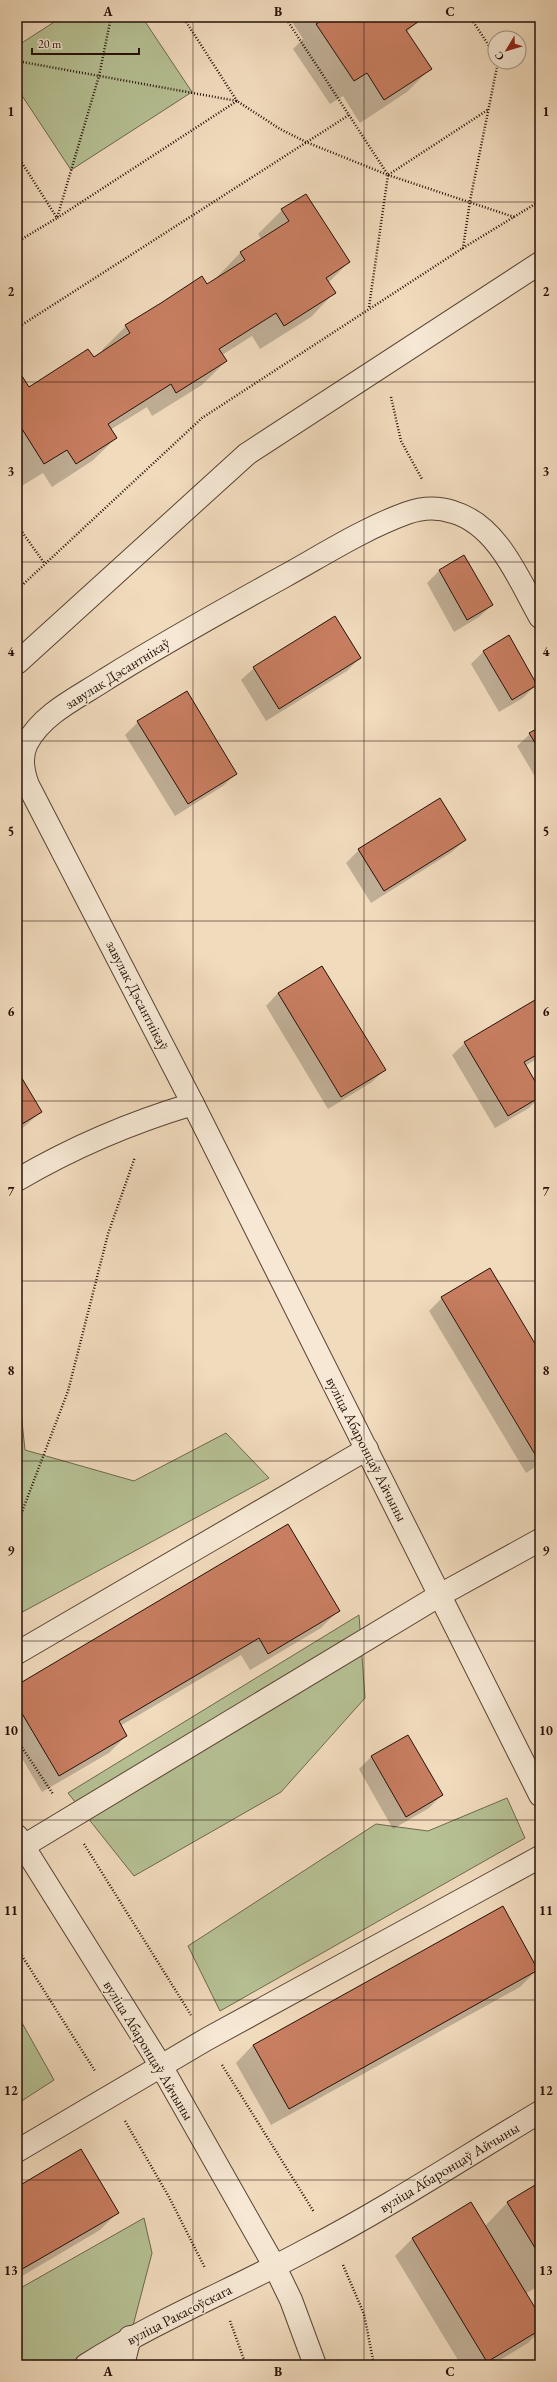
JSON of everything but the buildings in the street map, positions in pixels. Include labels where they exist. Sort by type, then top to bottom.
[{"type":"street","points":[[17,663],[247,454],[540,263]]},
{"type":"street","name":"завулак Дэсантнікаў","points":[[193,1104],[28,786],[22,764],[27,743],[43,722],[65,706],[185,630],[368,530],[408,513],[424,509],[440,509],[469,518],[495,542],[540,617]]},
{"type":"street","points":[[17,1180],[91,1141],[149,1117],[193,1104]]},
{"type":"street","name":"вуліца Абаронцаў Айчыны","points":[[193,1104],[540,1795]]},
{"type":"street","points":[[17,1653],[367,1448]]},
{"type":"street","points":[[19,1844],[440,1595],[540,1540]]},
{"type":"street","name":"вуліца Абаронцаў Айчыны","points":[[19,1844],[161,2066],[275,2267],[291,2300],[315,2365]]},
{"type":"street","points":[[17,2151],[207,2039],[540,1857]]},
{"type":"street","name":"вуліца Абаронцаў Айчыны","points":[[275,2267],[330,2238],[540,2112]]},
{"type":"street","name":"вуліца Ракасоўскага","points":[[86,2365],[130,2337],[275,2267]]},
{"type":"street","points":[[123,2365],[130,2337]]},
{"type":"path","points":[[57,218],[99,76],[111,17]]},
{"type":"path","points":[[184,17],[237,101]]},
{"type":"path","points":[[285,17],[388,174],[369,307]]},
{"type":"path","points":[[470,17],[487,44]]},
{"type":"path","points":[[17,62],[237,101],[280,129],[306,142],[388,174],[470,201],[515,218]]},
{"type":"path","points":[[463,248],[470,201],[496,70]]},
{"type":"path","points":[[17,242],[57,218],[237,101]]},
{"type":"path","points":[[388,174],[488,109]]},
{"type":"path","points":[[17,328],[349,115]]},
{"type":"path","points":[[17,155],[57,218]]},
{"type":"path","points":[[17,590],[202,418],[369,307],[463,248],[515,218],[540,201]]},
{"type":"path","points":[[392,359],[391,402],[401,441],[440,509]]},
{"type":"path","points":[[17,525],[45,564]]},
{"type":"path","points":[[17,1525],[68,1390],[108,1234],[149,1117]]},
{"type":"path","points":[[17,1948],[111,2096],[169,2197],[239,2341],[246,2365]]},
{"type":"green space","points":[[62,17],[142,17],[192,92],[71,170],[17,88],[17,46]]},
{"type":"green space","points":[[17,1374],[25,1450],[134,1481],[226,1433],[269,1478],[17,1615]]},
{"type":"green space","points":[[359,1615],[365,1698],[281,1792],[134,1876],[68,1793]]},
{"type":"green space","points":[[507,1798],[525,1838],[220,2011],[188,1946],[376,1824],[428,1831]]},
{"type":"green space","points":[[17,2014],[54,2080],[17,2104]]},
{"type":"green space","points":[[144,2218],[152,2253],[130,2337],[111,2365],[17,2365],[17,2290]]}]
